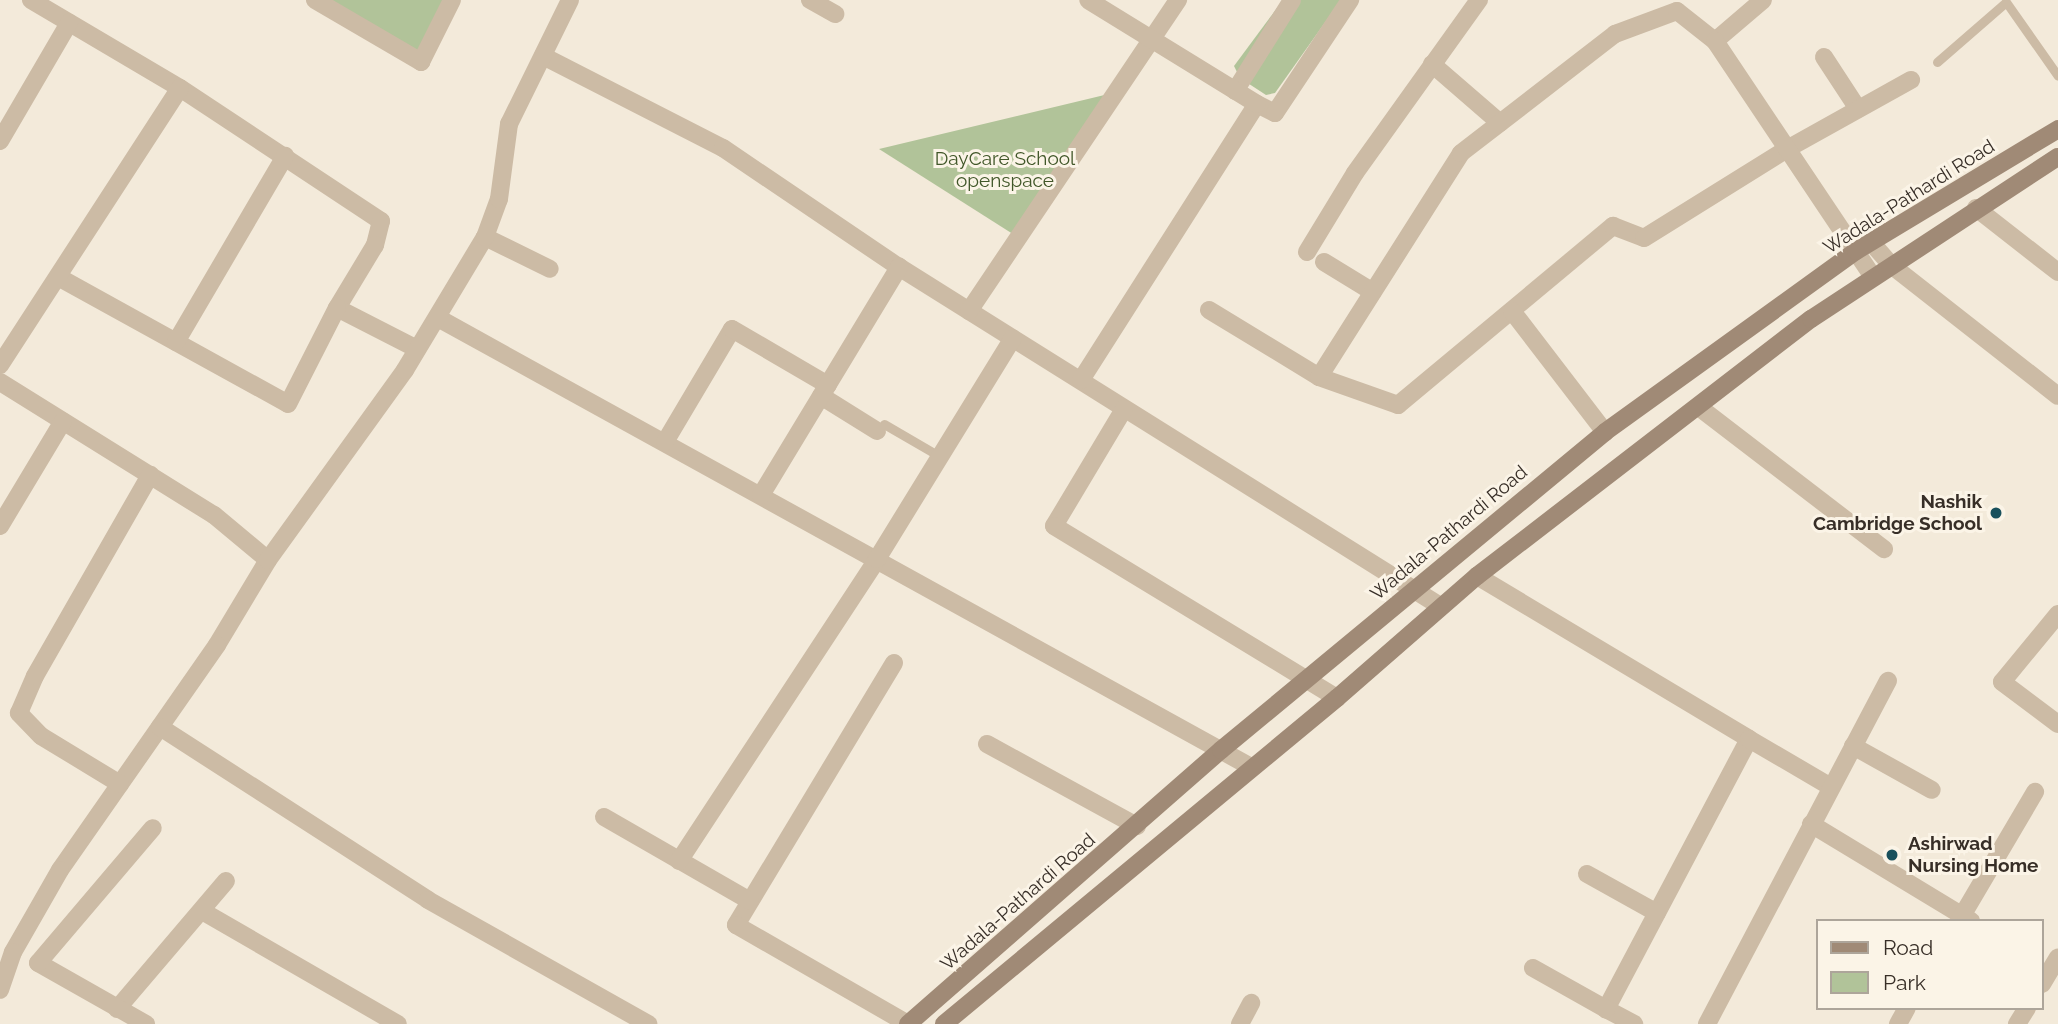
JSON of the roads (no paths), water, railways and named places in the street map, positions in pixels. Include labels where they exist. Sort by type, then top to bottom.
[{"type":"main road","name":"Wadala-Pathardi Road","points":[[908,1024],[1137,827],[1222,750],[1605,432],[1863,246],[2058,129]]},
{"type":"main road","points":[[944,1024],[1337,698],[1477,576],[1872,276],[2058,157]]},
{"type":"street","points":[[31,0],[180,88],[381,221],[375,245],[337,308],[288,404],[60,278]]},
{"type":"street","points":[[315,0],[421,62],[451,0]]},
{"type":"street","points":[[0,989],[13,952],[60,870],[160,727],[268,560],[418,349],[485,237],[499,199],[509,124],[570,0]]},
{"type":"street","points":[[810,0],[835,14]]},
{"type":"street","points":[[1088,0],[1256,104],[1275,113],[1350,0]]},
{"type":"street","points":[[969,311],[1178,0]]},
{"type":"street","points":[[1235,91],[1292,0]]},
{"type":"street","points":[[1307,252],[1355,173],[1479,0]]},
{"type":"street","points":[[1715,41],[1763,0]]},
{"type":"street","points":[[1320,377],[1461,153],[1615,34],[1677,10],[1715,41],[1787,149],[1863,246],[2058,396]]},
{"type":"street","points":[[3,129],[69,23]]},
{"type":"street","points":[[543,56],[723,148],[899,267],[1440,606]]},
{"type":"street","points":[[1824,57],[1858,109]]},
{"type":"street","points":[[1432,64],[1500,122]]},
{"type":"street","points":[[1209,310],[1320,377],[1398,405],[1613,226],[1644,238],[1787,149],[1911,80]]},
{"type":"street","points":[[0,365],[60,278],[180,88]]},
{"type":"street","points":[[1081,380],[1256,104]]},
{"type":"street","points":[[176,342],[285,156]]},
{"type":"street","points":[[1976,208],[2058,272]]},
{"type":"street","points":[[485,237],[550,269]]},
{"type":"street","points":[[1863,246],[1872,276]]},
{"type":"street","points":[[1324,262],[1373,292]]},
{"type":"street","points":[[761,495],[899,267]]},
{"type":"street","points":[[337,308],[418,349]]},
{"type":"street","points":[[1512,311],[1605,432]]},
{"type":"street","points":[[438,318],[1251,767]]},
{"type":"street","points":[[665,442],[732,329],[880,427]]},
{"type":"street","points":[[679,861],[877,559],[1013,338]]},
{"type":"street","points":[[0,382],[214,515],[268,560]]},
{"type":"street","points":[[1700,408],[1884,549]]},
{"type":"street","points":[[1124,409],[1054,526],[1337,698]]},
{"type":"street","points":[[0,526],[63,421]]},
{"type":"street","points":[[120,784],[41,736],[19,713],[35,676],[150,475]]},
{"type":"street","points":[[1477,576],[1831,787]]},
{"type":"street","points":[[2058,614],[2002,682],[2058,724]]},
{"type":"street","points":[[894,663],[736,925],[908,1024]]},
{"type":"street","points":[[1707,1024],[1888,681]]},
{"type":"street","points":[[160,727],[428,900],[648,1024]]},
{"type":"street","points":[[1606,1009],[1749,739]]},
{"type":"street","points":[[987,744],[1137,827]]},
{"type":"street","points":[[1853,746],[1932,790]]},
{"type":"street","points":[[1811,824],[1964,919],[2035,792]]},
{"type":"street","points":[[604,817],[750,901]]},
{"type":"street","points":[[38,964],[153,828]]},
{"type":"street","points":[[1587,874],[1657,912]]},
{"type":"street","points":[[117,1009],[226,881]]},
{"type":"street","points":[[202,911],[398,1024]]},
{"type":"street","points":[[13,952],[146,1024]]},
{"type":"street","points":[[1533,968],[1634,1024]]},
{"type":"street","points":[[1240,1024],[1251,1003]]},
{"type":"lane","points":[[1937,62],[2006,2],[2058,76]]},
{"type":"lane","points":[[880,427],[939,456]]},
{"type":"place","name":"Nashik Cambridge School","points":[[1996,513]]},
{"type":"place","name":"Ashirwad Nursing Home","points":[[1892,855]]},
{"type":"park label","name":"DayCare School openspace","points":[[1005,170]]}]
